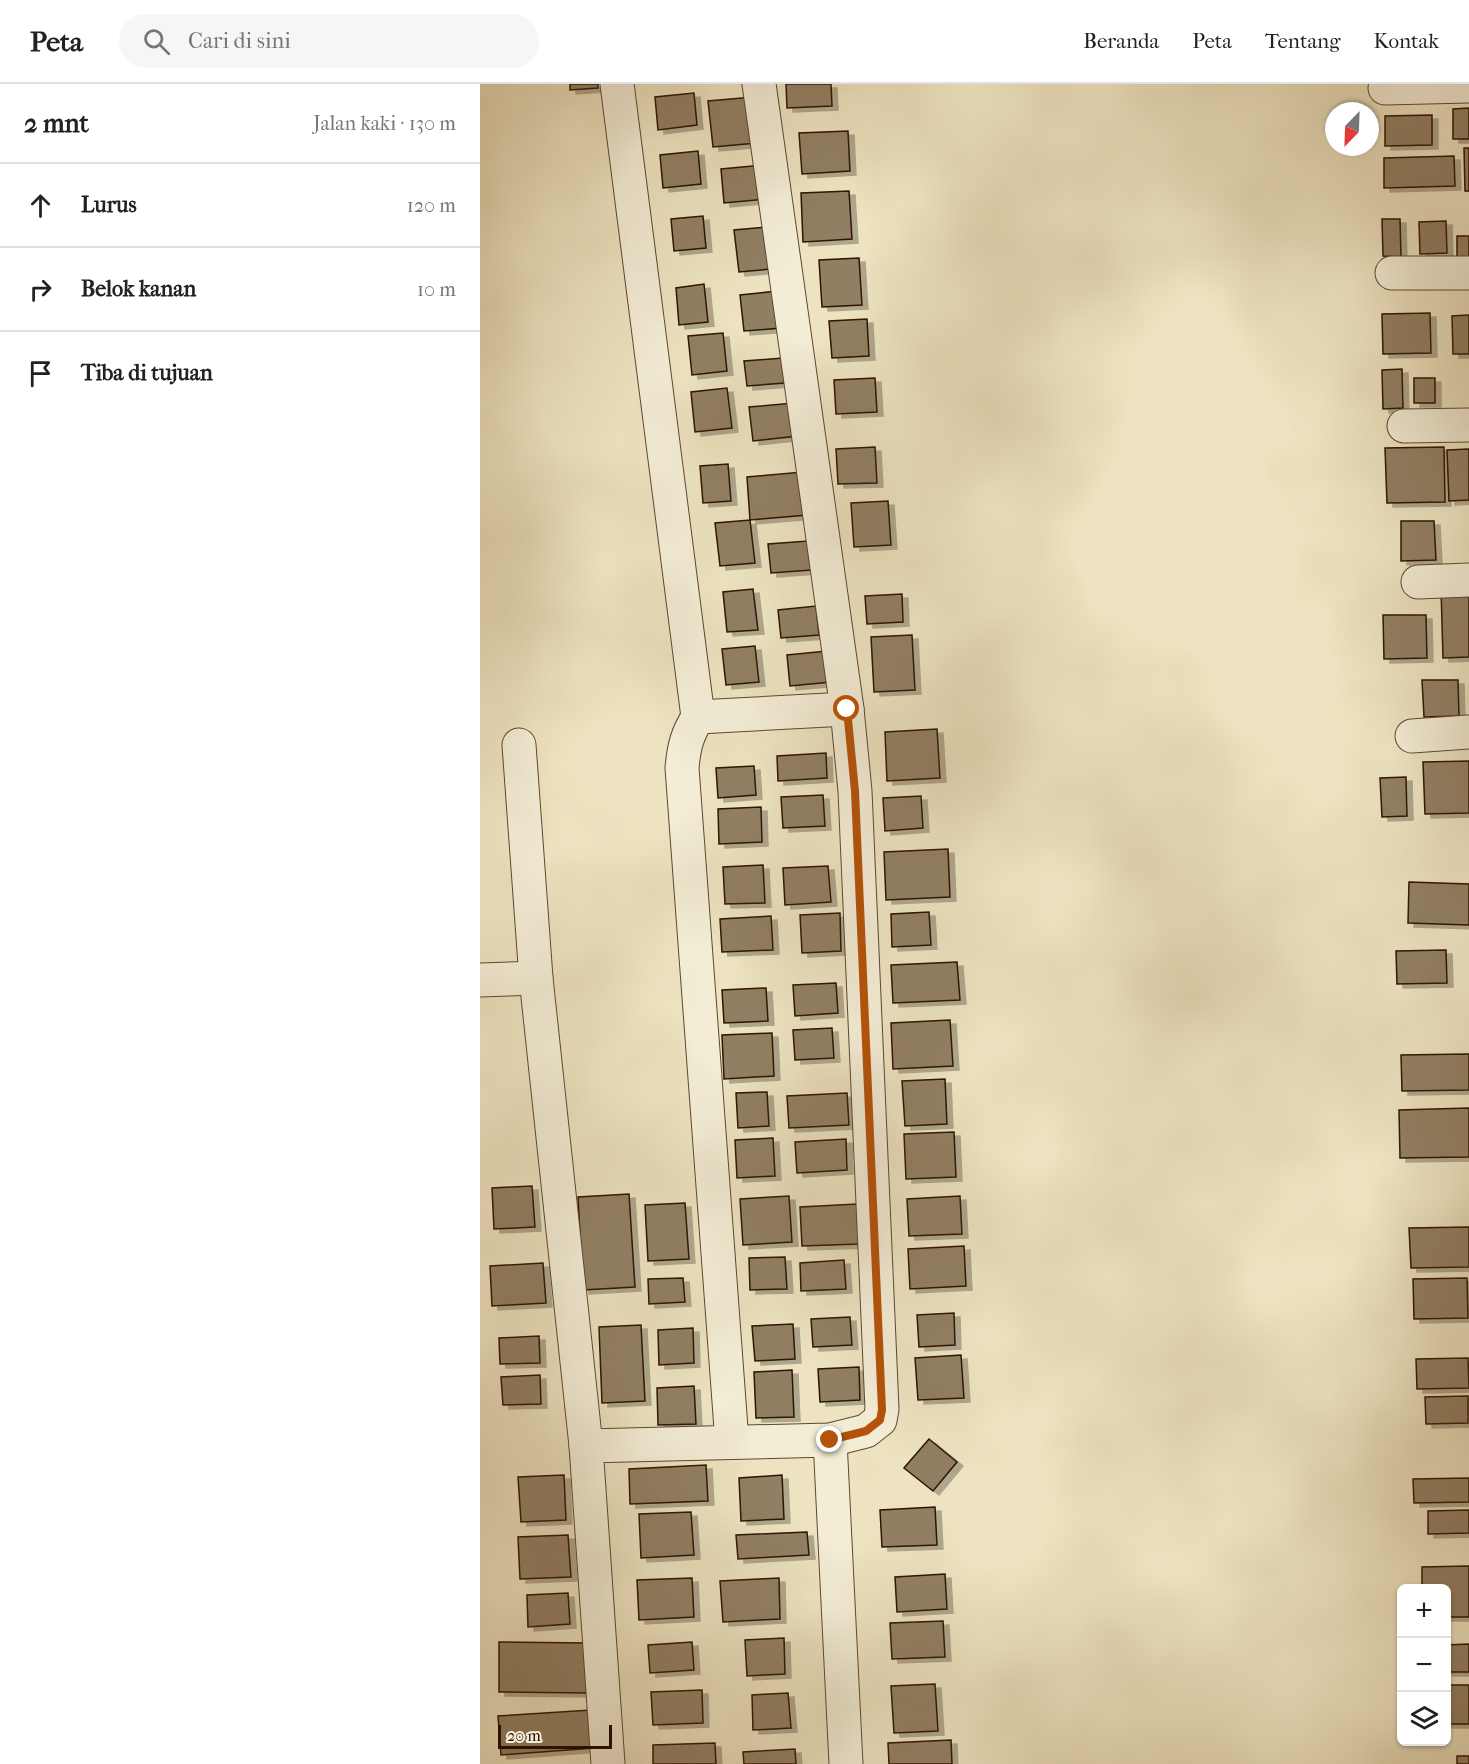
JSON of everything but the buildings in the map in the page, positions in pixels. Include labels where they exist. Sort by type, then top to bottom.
[{"type":"street","points":[[617,84],[699,717],[688,732],[682,768],[732,1442]]},
{"type":"street","points":[[586,1446],[830,1440],[866,1431],[880,1420],[882,1410],[855,791],[847,709],[759,84]]},
{"type":"street","points":[[1385,88],[1469,86]]},
{"type":"street","points":[[1392,273],[1469,273]]},
{"type":"street","points":[[1404,426],[1469,425]]},
{"type":"street","points":[[1418,582],[1469,580]]},
{"type":"street","points":[[699,717],[847,709]]},
{"type":"street","points":[[1412,736],[1469,732]]},
{"type":"street","points":[[519,745],[536,978],[586,1446],[608,1764]]},
{"type":"street","points":[[480,980],[536,978]]},
{"type":"street","points":[[830,1440],[846,1764]]},
{"type":"route","points":[[830,1440],[866,1431],[880,1420],[882,1410],[855,791],[847,709]]}]
